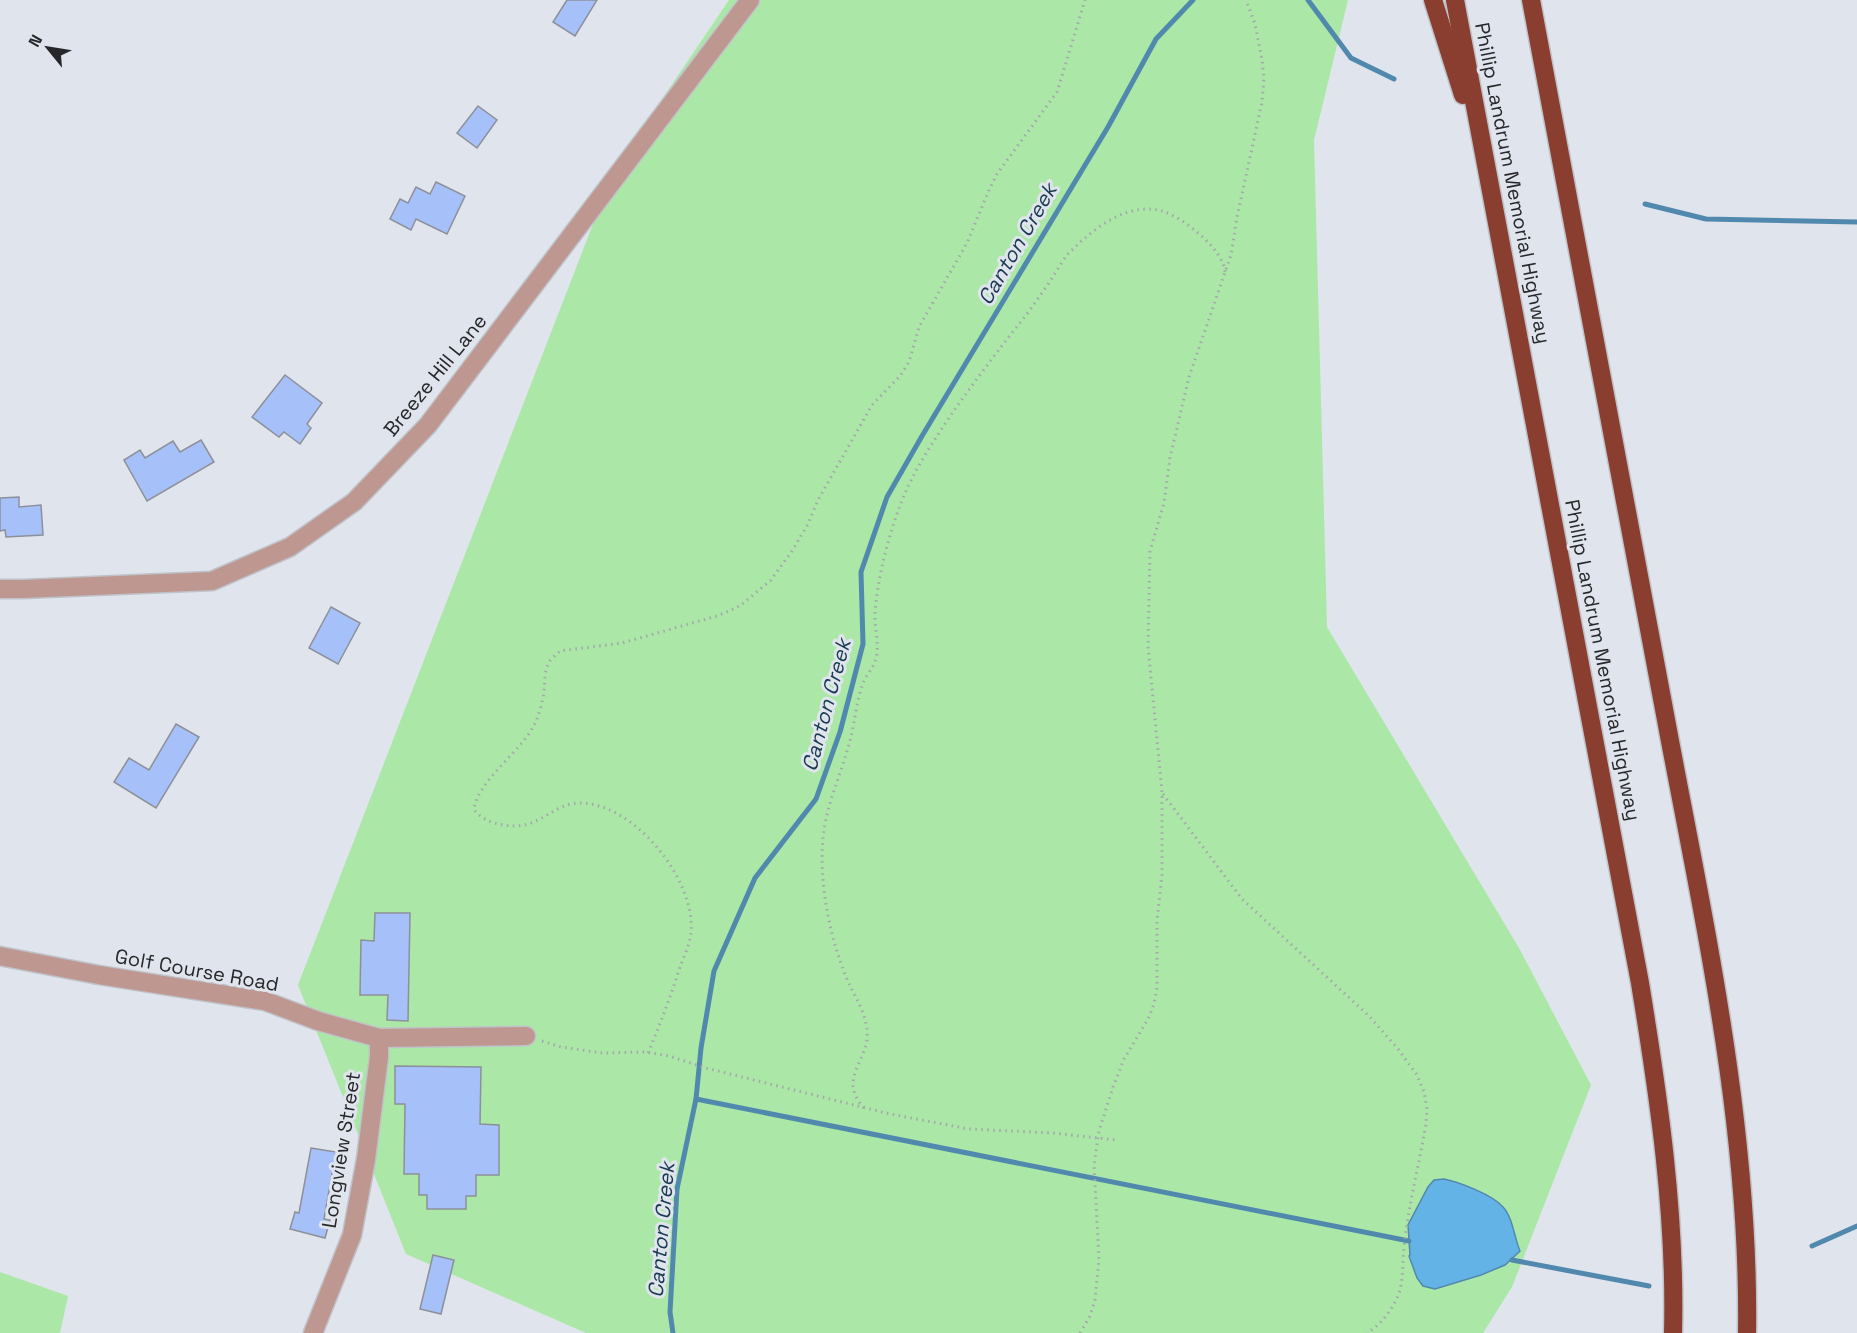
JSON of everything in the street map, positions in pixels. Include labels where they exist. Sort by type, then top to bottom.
[{"type":"highway","points":[[1433,0],[1492,191]]},
{"type":"highway","name":"Phillip Landrum Memorial Highway","points":[[1455,0],[1640,983],[1658,1091],[1670,1196],[1674,1290],[1673,1333]]},
{"type":"highway","points":[[1531,0],[1711,960],[1734,1101],[1748,1268],[1747,1333]]},
{"type":"street","name":"Breeze Hill Lane","points":[[0,588],[23,590],[212,581],[290,547],[354,502],[428,425],[750,0]]},
{"type":"street","name":"Golf Course Road","points":[[0,956],[99,975],[265,1001],[318,1021],[379,1038],[526,1035]]},
{"type":"street","name":"Longview Street","points":[[313,1333],[352,1235],[366,1159],[379,1058],[379,1038]]},
{"type":"path","points":[[648,1053],[691,935],[689,906],[676,875],[661,853],[643,832],[628,820],[609,809],[594,804],[565,805],[527,825],[515,825],[495,823],[483,818],[474,809],[475,801],[499,769],[523,743],[533,726],[540,710],[548,663],[560,651],[622,643],[717,616],[740,606],[771,580],[808,525],[818,500],[872,405],[900,376],[909,362],[919,327],[967,243],[988,190],[997,174],[1057,92],[1084,0]]},
{"type":"path","points":[[1080,1333],[1090,1316],[1095,1300],[1099,1260],[1094,1165],[1098,1138],[1113,1087],[1124,1059],[1148,1019],[1157,987],[1157,921],[1162,874],[1162,792],[1148,646],[1150,551],[1164,503],[1170,458],[1189,377],[1231,255],[1262,102],[1264,78],[1262,60],[1255,24],[1246,0]]},
{"type":"path","points":[[864,1108],[856,1099],[853,1089],[854,1074],[866,1043],[868,1030],[846,978],[831,929],[824,885],[824,836],[863,684],[876,662],[878,649],[874,618],[877,585],[902,501],[936,437],[974,383],[1070,251],[1093,232],[1119,214],[1140,208],[1152,208],[1168,213],[1205,239],[1218,254],[1225,267],[1225,275]]},
{"type":"path","points":[[1162,792],[1242,899],[1369,1016],[1398,1048],[1417,1075],[1424,1092],[1428,1109],[1404,1247],[1402,1282],[1388,1314],[1367,1333]]},
{"type":"path","points":[[526,1035],[561,1047],[603,1053],[648,1053],[669,1056],[706,1068],[864,1108],[969,1129],[1053,1133],[1117,1140]]},
{"type":"green space","points":[[729,0],[1348,0],[1314,140],[1327,627],[1519,948],[1591,1085],[1512,1287],[1483,1333],[586,1333],[406,1254],[298,985],[614,170]]},
{"type":"green space","points":[[0,1272],[68,1296],[60,1333],[0,1333]]},
{"type":"water","points":[[1444,1179],[1467,1186],[1498,1202],[1506,1211],[1511,1222],[1520,1251],[1505,1265],[1435,1289],[1423,1286],[1417,1278],[1409,1256],[1408,1225],[1428,1187],[1434,1180]]},
{"type":"building","points":[[567,0],[597,0],[575,36],[553,22]]},
{"type":"building","points":[[478,106],[497,120],[477,148],[457,133]]},
{"type":"building","points":[[436,182],[465,196],[447,234],[416,219],[411,230],[390,219],[400,199],[408,203],[416,187],[430,194]]},
{"type":"building","points":[[285,375],[322,403],[307,424],[311,428],[300,444],[284,432],[279,437],[252,417]]},
{"type":"building","points":[[201,440],[214,462],[147,501],[124,460],[140,450],[145,458],[173,441],[180,452]]},
{"type":"building","points":[[19,497],[19,507],[41,505],[43,535],[6,537],[5,530],[0,531],[0,498]]},
{"type":"building","points":[[331,607],[360,623],[338,664],[309,648]]},
{"type":"building","points":[[176,724],[199,737],[156,808],[114,782],[129,758],[149,770]]},
{"type":"building","points":[[375,913],[410,913],[408,1021],[387,1020],[388,995],[360,995],[361,940],[374,941]]},
{"type":"building","points":[[395,1066],[481,1067],[480,1124],[499,1125],[499,1175],[476,1175],[476,1196],[466,1196],[466,1209],[427,1209],[427,1195],[419,1195],[419,1174],[404,1174],[405,1104],[395,1104]]},
{"type":"building","points":[[311,1148],[336,1152],[324,1219],[330,1220],[325,1238],[290,1229],[295,1212],[299,1213]]},
{"type":"building","points":[[433,1255],[454,1260],[441,1314],[420,1309]]},
{"type":"waterway","name":"Canton Creek","points":[[673,1333],[670,1312],[677,1189],[696,1099],[701,1048],[714,971],[755,878],[816,799],[840,732],[863,644],[861,572],[887,497],[1108,127],[1156,39],[1193,0]]},
{"type":"waterway","points":[[1308,0],[1351,58],[1394,79]]},
{"type":"waterway","points":[[1645,204],[1706,219],[1857,222]]},
{"type":"waterway","points":[[696,1099],[1409,1241]]},
{"type":"waterway","points":[[1812,1246],[1857,1226]]},
{"type":"waterway","points":[[1512,1260],[1649,1286]]}]
